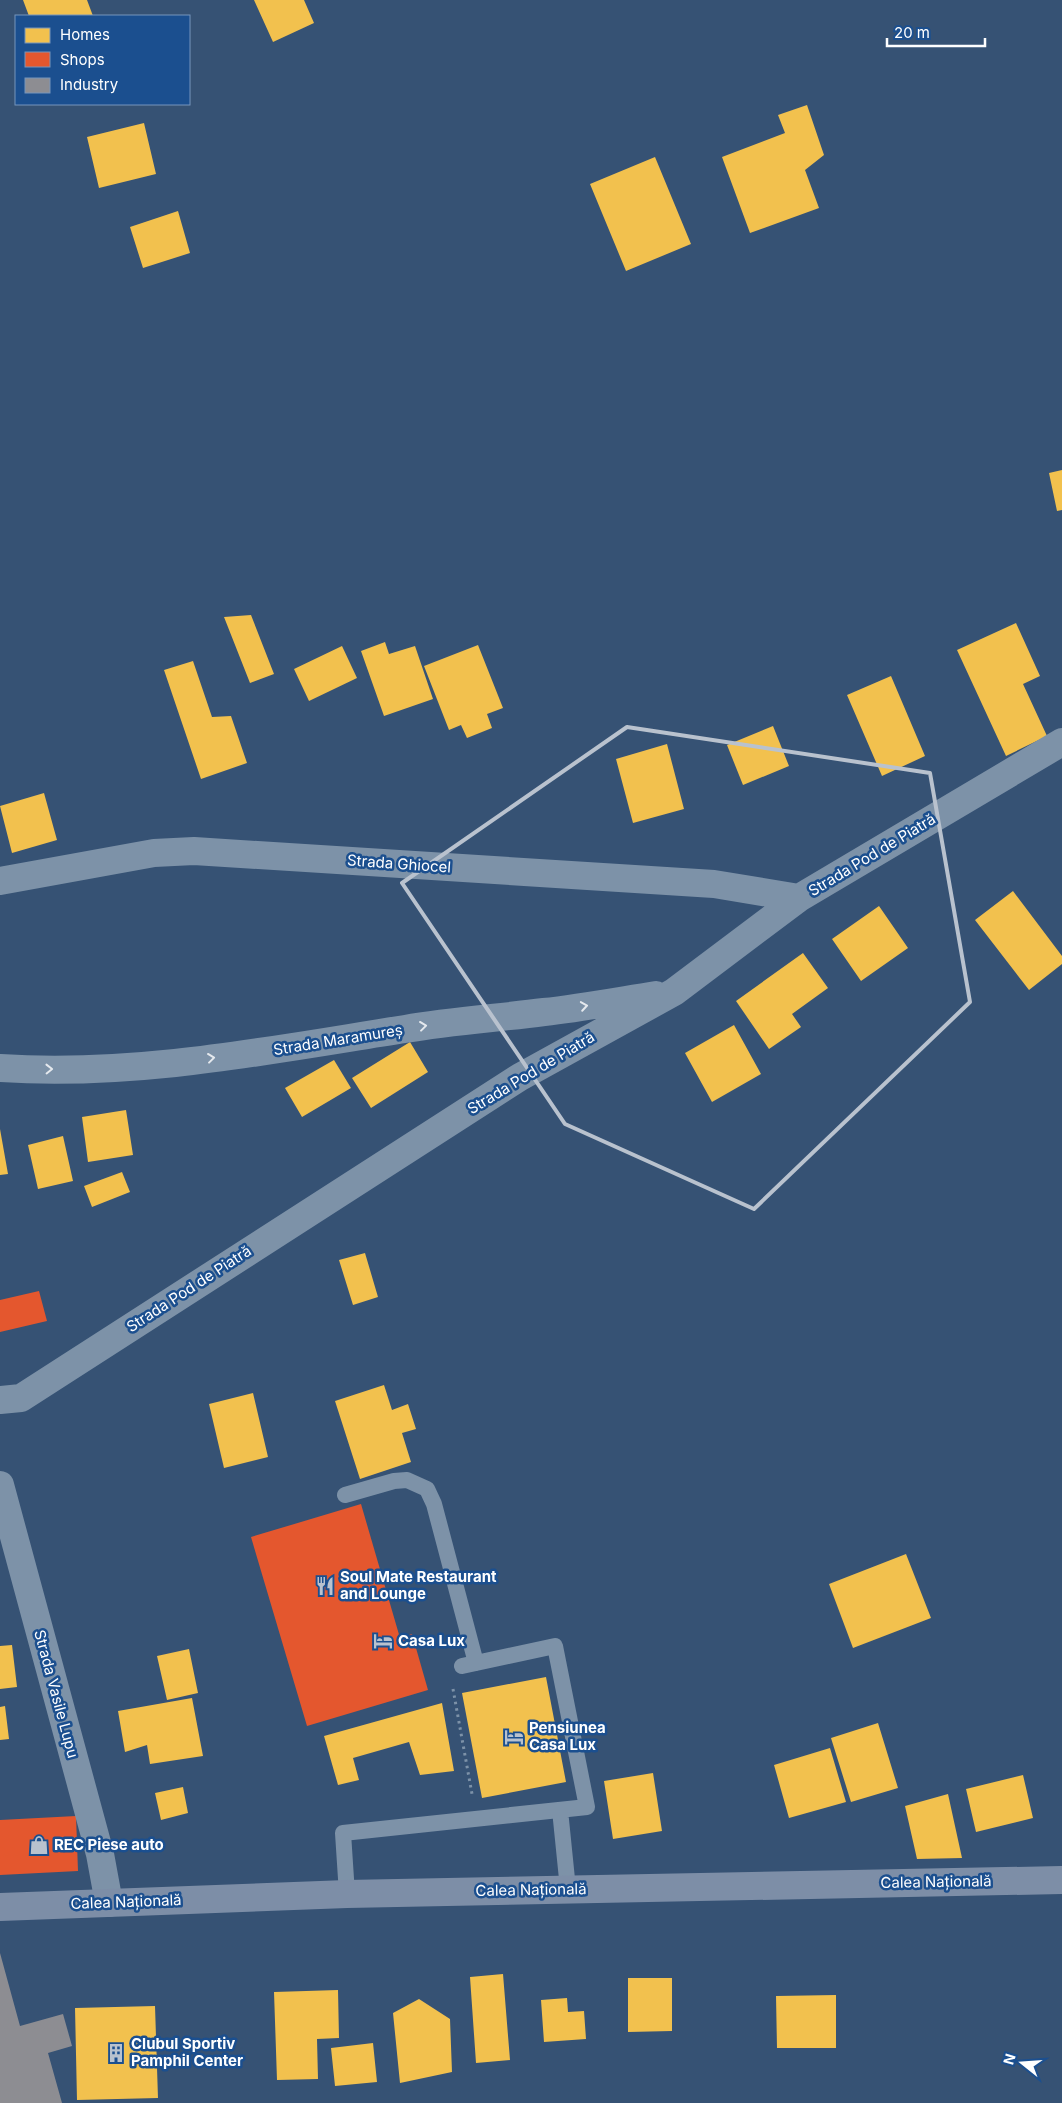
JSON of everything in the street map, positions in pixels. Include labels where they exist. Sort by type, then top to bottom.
[{"type":"main road","name":"Calea Națională","points":[[0,1907],[347,1894],[1062,1880]]},
{"type":"street","name":"Strada Pod de Piatră","points":[[0,1400],[21,1398],[520,1077],[674,992],[799,898],[1062,742]]},
{"type":"street","name":"Strada Ghiocel","points":[[0,881],[154,853],[194,851],[714,884],[799,898]]},
{"type":"street","name":"Strada Maramureș","points":[[0,1068],[27,1070],[140,1067],[277,1050],[408,1028],[546,1012],[674,992]]},
{"type":"street","name":"Strada Vasile Lupu","points":[[0,1485],[100,1854],[109,1902]]},
{"type":"lane","points":[[345,1495],[394,1481],[408,1480],[427,1489],[434,1504],[469,1664],[555,1646],[587,1806],[343,1833],[347,1894]]},
{"type":"lane","points":[[560,1810],[568,1889]]},
{"type":"path","points":[[458,1716],[477,1818]]},
{"type":"highlighted area","points":[[627,727],[930,773],[970,1002],[754,1209],[565,1124],[402,883]]},
{"type":"building: Homes","points":[[23,0],[87,0],[93,15],[29,15]]},
{"type":"building: Homes","points":[[254,0],[304,0],[314,23],[273,42]]},
{"type":"building: Homes","points":[[807,105],[824,155],[805,170],[819,208],[750,233],[722,157],[785,133],[778,115]]},
{"type":"building: Homes","points":[[144,123],[156,174],[99,188],[87,137]]},
{"type":"building: Homes","points":[[655,157],[691,244],[626,271],[590,184]]},
{"type":"building: Homes","points":[[178,211],[190,253],[143,268],[130,227]]},
{"type":"building: Homes","points":[[1062,470],[1062,510],[1057,511],[1049,473]]},
{"type":"building: Homes","points":[[251,615],[274,674],[250,683],[224,617]]},
{"type":"building: Homes","points":[[1016,623],[1040,676],[1023,684],[1047,736],[1006,756],[957,650]]},
{"type":"building: Homes","points":[[385,642],[389,654],[415,646],[433,699],[384,716],[361,651]]},
{"type":"building: Homes","points":[[478,645],[503,708],[487,714],[492,728],[467,738],[461,725],[449,730],[424,666]]},
{"type":"building: Homes","points":[[342,646],[357,678],[309,701],[294,669]]},
{"type":"building: Homes","points":[[193,661],[212,717],[231,716],[247,763],[201,779],[164,670]]},
{"type":"building: Homes","points":[[891,676],[925,756],[882,776],[847,695]]},
{"type":"building: Homes","points":[[773,726],[789,766],[743,785],[727,745]]},
{"type":"building: Homes","points":[[667,744],[684,809],[633,823],[616,759]]},
{"type":"building: Homes","points":[[44,793],[57,840],[12,853],[0,806]]},
{"type":"building: Homes","points":[[1013,891],[1062,956],[1062,964],[1029,990],[975,920]]},
{"type":"building: Homes","points":[[879,906],[908,948],[861,981],[832,939]]},
{"type":"building: Homes","points":[[803,953],[828,988],[792,1014],[801,1027],[769,1049],[736,1001]]},
{"type":"building: Homes","points":[[734,1025],[761,1074],[712,1102],[685,1053]]},
{"type":"building: Homes","points":[[410,1042],[428,1072],[371,1108],[352,1078]]},
{"type":"building: Homes","points":[[334,1060],[351,1088],[302,1117],[285,1088]]},
{"type":"building: Homes","points":[[126,1110],[133,1155],[88,1162],[82,1117]]},
{"type":"building: Homes","points":[[0,1129],[8,1174],[0,1175]]},
{"type":"building: Homes","points":[[63,1136],[73,1181],[38,1189],[28,1145]]},
{"type":"building: Homes","points":[[122,1172],[130,1192],[92,1207],[84,1186]]},
{"type":"building: Homes","points":[[365,1253],[378,1297],[353,1305],[339,1260]]},
{"type":"building: Homes","points":[[384,1385],[392,1410],[408,1404],[416,1429],[402,1433],[411,1462],[360,1479],[335,1401]]},
{"type":"building: Homes","points":[[253,1393],[268,1457],[224,1468],[209,1404]]},
{"type":"building: Homes","points":[[906,1554],[931,1618],[853,1648],[829,1584]]},
{"type":"building: Homes","points":[[12,1645],[17,1687],[0,1689],[0,1646]]},
{"type":"building: Homes","points":[[189,1649],[198,1693],[167,1700],[157,1656]]},
{"type":"building: Homes","name":"Pensiunea Casa Lux","points":[[546,1677],[566,1782],[482,1798],[462,1693]]},
{"type":"building: Homes","points":[[192,1698],[203,1756],[150,1764],[147,1745],[125,1752],[118,1711]]},
{"type":"building: Homes","points":[[442,1703],[454,1771],[420,1775],[409,1742],[353,1758],[359,1780],[338,1785],[324,1736]]},
{"type":"building: Homes","points":[[5,1706],[9,1739],[0,1740],[0,1707]]},
{"type":"building: Homes","points":[[878,1723],[898,1788],[851,1802],[831,1738]]},
{"type":"building: Homes","points":[[830,1748],[846,1802],[789,1818],[774,1765]]},
{"type":"building: Homes","points":[[653,1773],[662,1831],[613,1839],[604,1781]]},
{"type":"building: Homes","points":[[1023,1775],[1033,1818],[976,1832],[966,1789]]},
{"type":"building: Homes","points":[[183,1787],[188,1813],[161,1820],[155,1793]]},
{"type":"building: Homes","points":[[948,1794],[962,1858],[917,1859],[905,1806]]},
{"type":"building: Homes","points":[[503,1974],[510,2060],[476,2063],[470,1977]]},
{"type":"building: Homes","points":[[628,1978],[672,1978],[672,2031],[628,2032]]},
{"type":"building: Homes","points":[[338,1990],[339,2038],[317,2039],[318,2079],[277,2080],[274,1992]]},
{"type":"building: Homes","points":[[836,1995],[836,2048],[777,2048],[776,1996]]},
{"type":"building: Homes","points":[[567,1998],[568,2012],[584,2011],[586,2039],[544,2042],[541,2000]]},
{"type":"building: Homes","points":[[419,1999],[450,2019],[452,2072],[400,2083],[393,2013]]},
{"type":"building: Homes","name":"Clubul Sportiv Pamphil Center","points":[[155,2006],[158,2098],[77,2100],[75,2008]]},
{"type":"building: Homes","points":[[373,2043],[377,2082],[335,2086],[331,2048]]},
{"type":"building: Shops","points":[[39,1291],[47,1321],[0,1332],[0,1300]]},
{"type":"building: Shops","name":"Soul Mate Restaurant and Lounge","points":[[361,1504],[400,1638],[412,1634],[428,1690],[307,1726],[251,1537]]},
{"type":"building: Shops","name":"REC Piese auto","points":[[76,1816],[78,1871],[0,1875],[0,1820]]},
{"type":"building: Industry","points":[[0,1953],[20,2026],[63,2014],[72,2046],[48,2053],[62,2103],[0,2103]]},
{"type":"place","name":"Soul Mate Restaurant and Lounge","points":[[325,1586]]},
{"type":"place","name":"Casa Lux","points":[[383,1641]]},
{"type":"place","name":"Pensiunea Casa Lux","points":[[514,1737]]},
{"type":"place","name":"REC Piese auto","points":[[39,1845]]},
{"type":"place","name":"Clubul Sportiv Pamphil Center","points":[[116,2053]]}]
